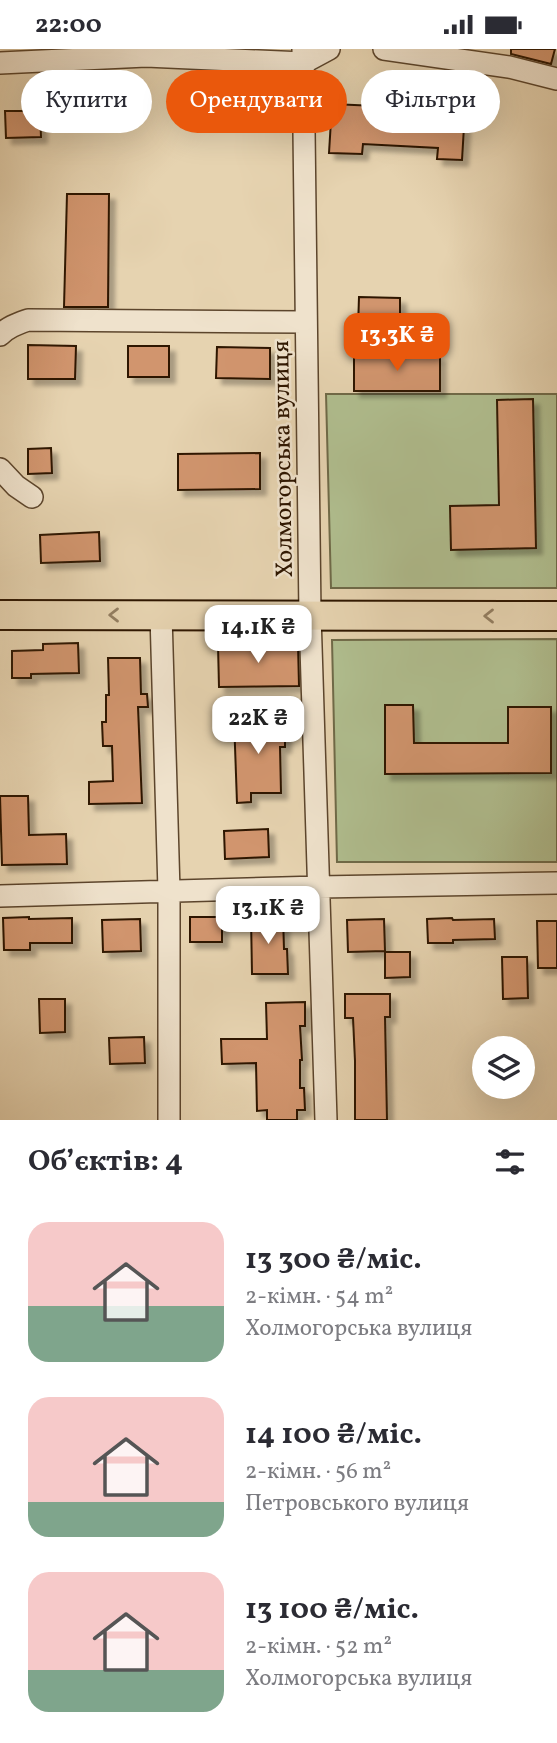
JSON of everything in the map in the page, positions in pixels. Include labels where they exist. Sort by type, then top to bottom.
[{"type":"main road","points":[[0,615],[557,616]]},
{"type":"street","points":[[0,63],[146,56],[303,56],[329,49]]},
{"type":"street","points":[[384,49],[493,57],[509,67],[557,79]]},
{"type":"street","name":"Холмогорська вулиця","points":[[303,56],[310,615],[326,1120]]},
{"type":"street","points":[[0,335],[28,320],[306,322]]},
{"type":"street","points":[[0,469],[16,486],[32,497]]},
{"type":"street","points":[[161,615],[169,891],[169,1120]]},
{"type":"street","points":[[0,896],[557,883]]},
{"type":"green space","points":[[326,394],[557,394],[557,588],[331,588]]},
{"type":"green space","points":[[557,639],[557,862],[337,862],[332,640]]},
{"type":"building","points":[[511,49],[555,49],[551,64],[511,54]]},
{"type":"building","points":[[347,105],[361,105],[361,133],[464,133],[462,160],[437,159],[438,148],[363,144],[362,154],[329,153],[330,133],[347,133]]},
{"type":"building","points":[[5,111],[21,111],[21,133],[41,133],[41,137],[6,138]]},
{"type":"building","points":[[67,194],[109,194],[108,307],[64,307]]},
{"type":"building","points":[[359,297],[400,298],[400,329],[358,328]]},
{"type":"building","points":[[28,345],[76,346],[75,379],[28,379]]},
{"type":"building","points":[[128,346],[169,346],[169,377],[128,377]]},
{"type":"building","points":[[217,347],[270,348],[270,379],[216,378]]},
{"type":"building","points":[[354,355],[440,356],[440,391],[354,391]]},
{"type":"building","points":[[533,399],[536,548],[451,550],[450,506],[499,505],[497,400]]},
{"type":"building","points":[[51,448],[52,473],[28,474],[28,449]]},
{"type":"building","points":[[260,453],[260,489],[178,490],[178,454]]},
{"type":"building","points":[[99,532],[100,561],[41,563],[40,535]]},
{"type":"building","points":[[78,643],[79,673],[31,674],[31,678],[12,678],[12,651],[43,650],[43,644]]},
{"type":"building","points":[[298,644],[299,686],[219,687],[218,645]]},
{"type":"building","points":[[108,658],[140,658],[141,694],[147,694],[148,707],[138,707],[142,803],[89,804],[89,782],[113,781],[112,746],[103,746],[102,722],[106,722],[106,695],[109,695]]},
{"type":"building","points":[[385,705],[413,705],[414,743],[508,743],[508,707],[551,707],[551,773],[385,774]]},
{"type":"building","points":[[285,717],[285,747],[280,747],[281,793],[251,793],[251,802],[237,803],[234,718]]},
{"type":"building","points":[[0,796],[28,796],[29,835],[66,834],[67,864],[2,865]]},
{"type":"building","points":[[268,829],[269,857],[225,859],[224,831]]},
{"type":"building","points":[[283,916],[288,974],[252,974],[251,917]]},
{"type":"building","points":[[190,917],[222,917],[222,942],[190,942]]},
{"type":"building","points":[[3,918],[72,918],[72,943],[30,943],[30,950],[4,950]]},
{"type":"building","points":[[140,919],[141,951],[103,952],[102,920]]},
{"type":"building","points":[[384,919],[385,951],[348,952],[347,920]]},
{"type":"building","points":[[427,919],[494,919],[495,939],[428,943]]},
{"type":"building","points":[[537,921],[557,921],[557,968],[538,968]]},
{"type":"building","points":[[385,952],[410,952],[410,977],[385,978]]},
{"type":"building","points":[[502,957],[527,957],[528,998],[503,999]]},
{"type":"building","points":[[345,994],[390,994],[390,1017],[385,1017],[387,1120],[355,1120],[353,1018],[345,1018]]},
{"type":"building","points":[[39,999],[65,999],[65,1032],[40,1033]]},
{"type":"building","points":[[305,1002],[305,1026],[300,1026],[300,1088],[304,1088],[305,1110],[297,1110],[297,1120],[267,1120],[267,1110],[257,1111],[256,1063],[222,1064],[221,1039],[267,1039],[266,1003]]},
{"type":"building","points":[[144,1037],[145,1063],[110,1064],[109,1038]]}]
